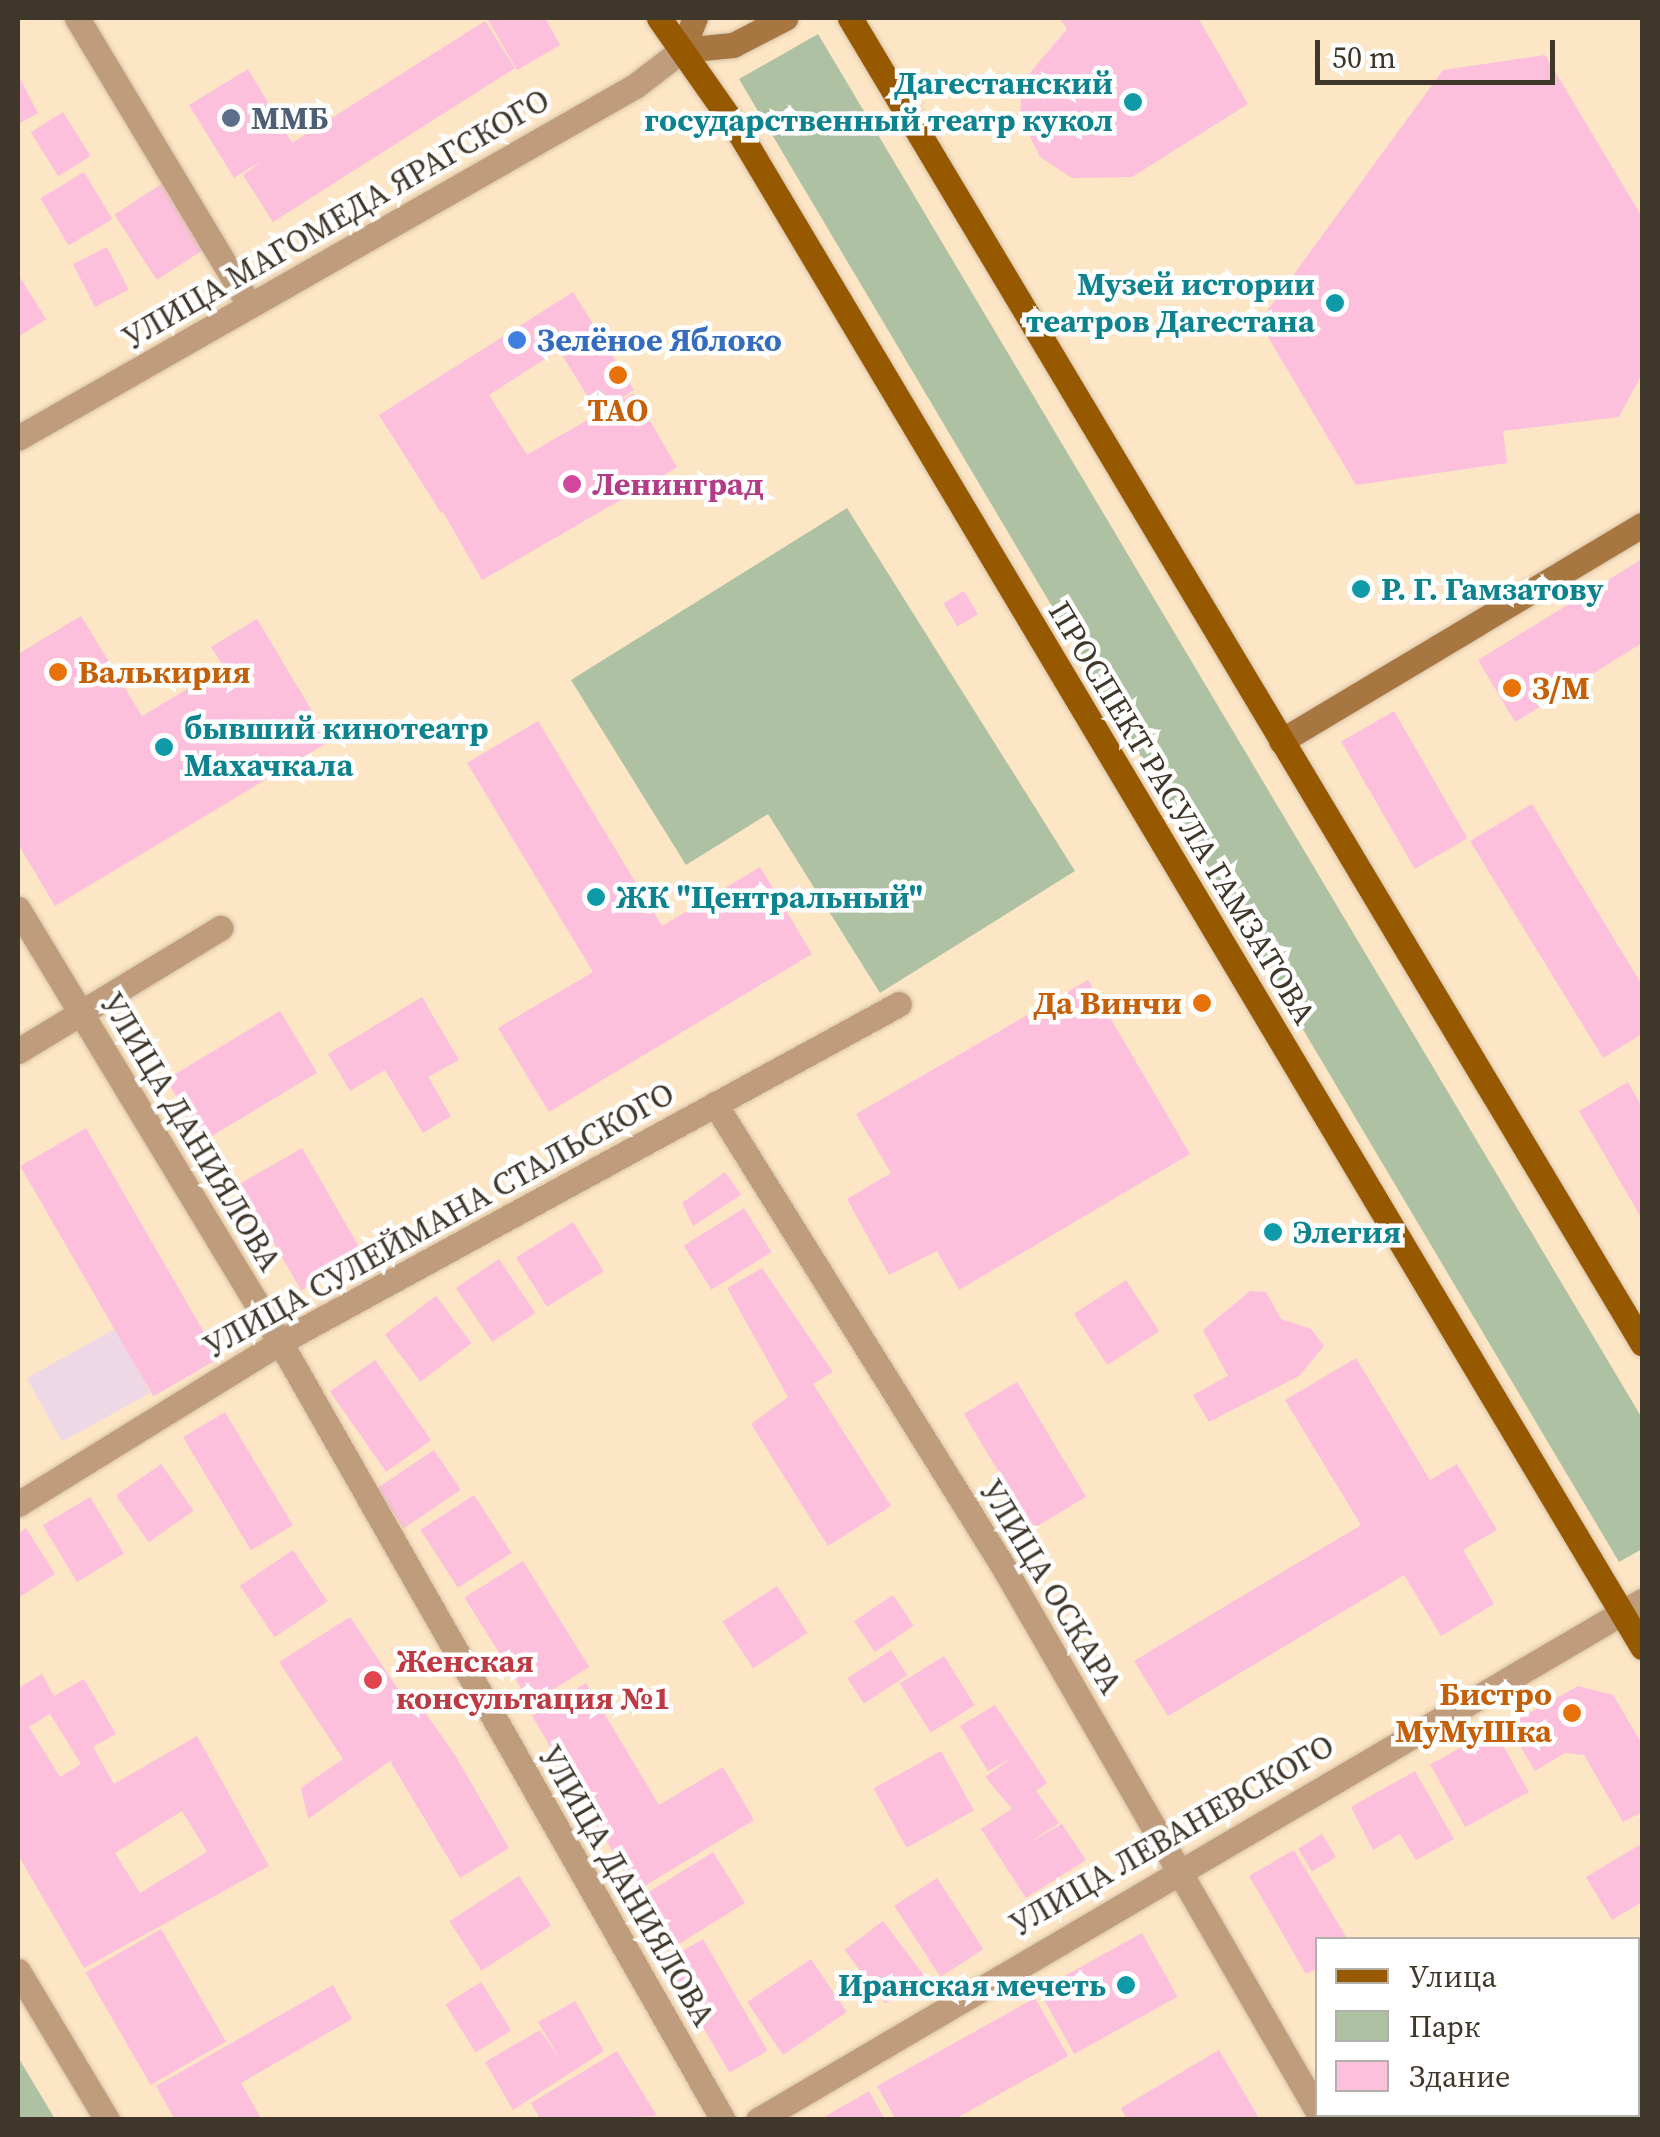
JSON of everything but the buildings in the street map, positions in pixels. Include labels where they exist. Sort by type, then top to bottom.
[{"type":"main road","name":"ПРОСПЕКТ РАСУЛА ГАМЗАТОВА","points":[[659,18],[1632,1607],[1642,1647]]},
{"type":"main road","name":"УЛИЦА МАГОМЕДА ЯРАГСКОГО","points":[[682,50],[696,18]]},
{"type":"main road","name":"УЛИЦА МАГОМЕДА ЯРАГСКОГО","points":[[682,50],[750,18]]},
{"type":"main road","points":[[682,50],[733,45],[785,18]]},
{"type":"main road","points":[[850,18],[1642,1343]]},
{"type":"main road","points":[[1283,744],[1642,525]]},
{"type":"main road","points":[[1283,744],[1642,533]]},
{"type":"street","points":[[78,18],[249,304]]},
{"type":"street","name":"УЛИЦА МАГОМЕДА ЯРАГСКОГО","points":[[18,438],[636,86],[682,50]]},
{"type":"street","name":"УЛИЦА ДАНИЯЛОВА","points":[[18,909],[280,1342],[723,2120]]},
{"type":"street","points":[[18,1052],[220,928]]},
{"type":"street","name":"УЛИЦА СУЛЕЙМАНА СТАЛЬСКОГО","points":[[18,1504],[280,1342],[899,1004]]},
{"type":"street","name":"УЛИЦА ОСКАРА","points":[[714,1104],[1004,1568],[1315,2106]]},
{"type":"street","name":"УЛИЦА ЛЕВАНЕВСКОГО","points":[[758,2120],[1176,1868],[1632,1607]]},
{"type":"street","points":[[18,1972],[107,2120]]},
{"type":"shaded area","points":[[115,1329],[150,1393],[62,1442],[27,1378]]},
{"type":"green space","points":[[818,34],[1642,1418],[1642,1549],[1619,1562],[739,79]]},
{"type":"green space","points":[[847,508],[1075,871],[880,993],[768,814],[686,865],[571,680]]},
{"type":"green space","points":[[18,2057],[55,2119],[18,2119]]},
{"type":"place","name":"Дагестанский государственный театр кукол","points":[[1133,102]]},
{"type":"place","name":"ММБ","points":[[231,118]]},
{"type":"place","name":"Музей истории театров Дагестана","points":[[1335,303]]},
{"type":"place","name":"Зелёное Яблоко","points":[[517,340]]},
{"type":"place","name":"ТАО","points":[[618,375]]},
{"type":"place","name":"Ленинград","points":[[572,484]]},
{"type":"place","name":"Р. Г. Гамзатову","points":[[1361,589]]},
{"type":"place","name":"Валькирия","points":[[58,672]]},
{"type":"place","name":"З/М","points":[[1512,688]]},
{"type":"place","name":"бывший кинотеатр Махачкала","points":[[164,747]]},
{"type":"place","name":"ЖК \"Центральный\"","points":[[596,897]]},
{"type":"place","name":"Да Винчи","points":[[1202,1003]]},
{"type":"place","name":"Элегия","points":[[1273,1232]]},
{"type":"place","name":"Женская консультация №1","points":[[373,1680]]},
{"type":"place","name":"Бистро МуМуШка","points":[[1572,1713]]},
{"type":"place","name":"Иранская мечеть","points":[[1126,1985]]}]
